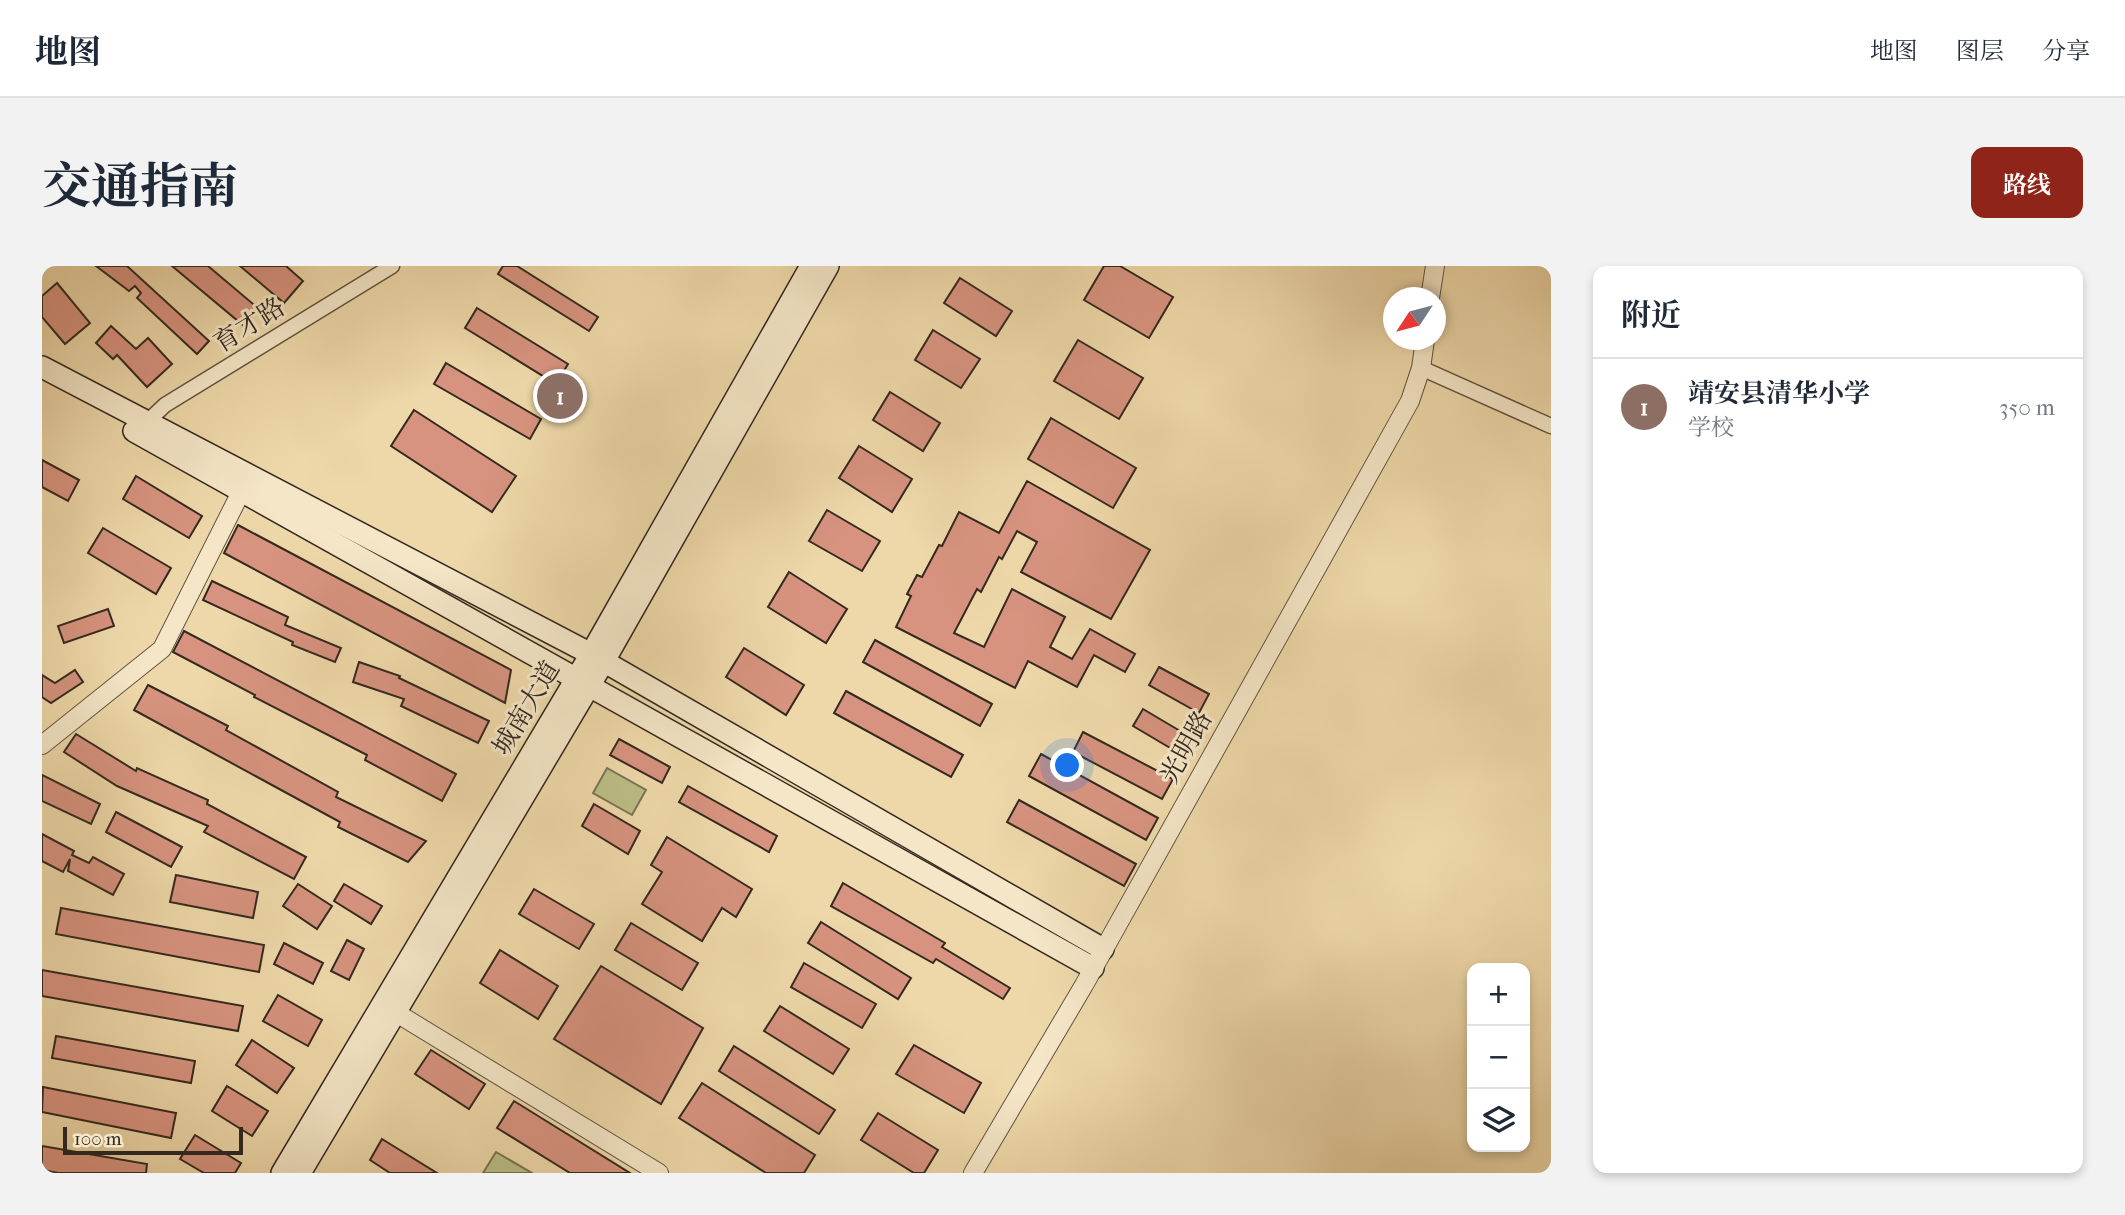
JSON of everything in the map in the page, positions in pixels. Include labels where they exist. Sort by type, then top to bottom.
[{"type":"main road","name":"城南大道","points":[[598,657],[811,266]]},
{"type":"main road","name":"城南大道","points":[[282,1173],[389,1008],[828,266]]},
{"type":"main road","points":[[42,368],[583,682],[1093,968]]},
{"type":"main road","points":[[42,383],[146,430]]},
{"type":"main road","points":[[246,484],[598,657],[1103,949]]},
{"type":"main road","name":"城南大道","points":[[300,1173],[389,1008]]},
{"type":"street","name":"育才路","points":[[146,430],[165,405],[392,266]]},
{"type":"street","points":[[1431,287],[1434,266]]},
{"type":"street","name":"光明路","points":[[973,1173],[1093,968],[1410,401],[1421,369],[1424,350]]},
{"type":"street","points":[[1421,369],[1551,426]]},
{"type":"street","points":[[42,745],[162,649],[246,484]]},
{"type":"street","points":[[389,1008],[659,1173]]},
{"type":"green space","points":[[607,768],[646,790],[632,815],[593,793]]},
{"type":"green space","points":[[496,1152],[532,1173],[483,1173]]},
{"type":"building","points":[[96,266],[127,266],[209,341],[197,354],[137,298],[141,293],[135,286],[129,291]]},
{"type":"building","points":[[172,266],[208,266],[259,309],[244,326]]},
{"type":"building","points":[[240,266],[286,266],[303,281],[284,303]]},
{"type":"building","points":[[503,266],[517,266],[598,317],[589,331],[498,274]]},
{"type":"building","points":[[1104,266],[1120,266],[1173,297],[1149,338],[1084,300]]},
{"type":"building","points":[[960,278],[1012,311],[996,336],[944,303]]},
{"type":"building","points":[[57,283],[90,323],[65,344],[42,317],[42,296]]},
{"type":"building","points":[[477,308],[568,364],[556,384],[465,328]]},
{"type":"building","points":[[111,326],[136,349],[148,338],[172,364],[147,387],[117,355],[113,359],[96,343]]},
{"type":"building","points":[[933,330],[980,359],[961,388],[915,360]]},
{"type":"building","points":[[1078,340],[1143,378],[1119,419],[1054,381]]},
{"type":"building","points":[[446,363],[541,419],[530,439],[434,384]]},
{"type":"building","points":[[890,392],[940,423],[923,451],[873,420]]},
{"type":"building","points":[[414,410],[516,476],[492,512],[391,446]]},
{"type":"building","points":[[1051,418],[1136,468],[1113,508],[1028,459]]},
{"type":"building","points":[[859,446],[912,479],[892,512],[839,478]]},
{"type":"building","points":[[42,460],[79,480],[68,501],[42,487]]},
{"type":"building","points":[[136,476],[202,516],[189,538],[123,499]]},
{"type":"building","points":[[1027,481],[1150,550],[1111,619],[1021,572],[1037,542],[1017,531],[1002,559],[999,557],[981,592],[977,589],[954,633],[984,647],[1012,589],[1065,617],[1050,647],[1072,659],[1090,629],[1135,654],[1125,672],[1094,655],[1077,687],[1028,661],[1015,688],[896,627],[911,596],[907,594],[917,575],[922,577],[959,512],[999,533]]},
{"type":"building","points":[[827,510],[880,541],[862,571],[809,541]]},
{"type":"building","points":[[238,525],[511,670],[505,703],[224,553]]},
{"type":"building","points":[[103,528],[171,568],[156,594],[88,553]]},
{"type":"building","points":[[789,572],[847,609],[826,643],[768,607]]},
{"type":"building","points":[[212,581],[288,617],[285,625],[341,648],[335,662],[292,645],[293,642],[203,600]]},
{"type":"building","points":[[108,609],[114,626],[64,643],[58,626]]},
{"type":"building","points":[[184,631],[456,774],[442,801],[365,760],[367,755],[173,652]]},
{"type":"building","points":[[875,640],[992,704],[980,726],[863,662]]},
{"type":"building","points":[[744,648],[804,685],[786,715],[726,677]]},
{"type":"building","points":[[359,662],[400,676],[399,678],[489,721],[478,743],[401,706],[404,699],[353,682]]},
{"type":"building","points":[[1159,667],[1209,694],[1199,713],[1149,685]]},
{"type":"building","points":[[75,670],[83,682],[51,703],[42,697],[42,675],[55,683]]},
{"type":"building","points":[[148,685],[228,726],[226,730],[338,792],[336,797],[426,841],[408,862],[338,827],[340,822],[134,710]]},
{"type":"building","points":[[846,691],[963,755],[951,777],[834,713]]},
{"type":"building","points":[[1143,709],[1192,738],[1182,755],[1133,726]]},
{"type":"building","points":[[1083,732],[1173,779],[1162,799],[1073,752]]},
{"type":"building","points":[[76,734],[136,771],[137,768],[208,800],[207,804],[306,857],[294,879],[204,832],[208,826],[117,786],[64,752]]},
{"type":"building","points":[[619,739],[670,767],[662,783],[610,755]]},
{"type":"building","points":[[1041,754],[1158,818],[1146,840],[1029,776]]},
{"type":"building","points":[[42,775],[100,804],[91,824],[42,801]]},
{"type":"building","points":[[688,786],[777,836],[769,852],[679,802]]},
{"type":"building","points":[[1019,800],[1136,864],[1124,886],[1007,822]]},
{"type":"building","points":[[594,804],[640,831],[628,854],[582,826]]},
{"type":"building","points":[[116,812],[182,847],[171,867],[106,832]]},
{"type":"building","points":[[42,834],[74,851],[72,855],[89,863],[93,857],[124,874],[113,895],[68,871],[70,859],[63,872],[42,861]]},
{"type":"building","points":[[667,837],[752,889],[736,917],[722,908],[702,941],[642,904],[662,872],[651,865]]},
{"type":"building","points":[[176,875],[258,892],[253,918],[170,902]]},
{"type":"building","points":[[843,883],[945,943],[942,947],[1010,988],[1003,999],[936,959],[933,963],[831,906]]},
{"type":"building","points":[[298,884],[332,906],[317,929],[283,906]]},
{"type":"building","points":[[344,884],[382,906],[371,924],[334,901]]},
{"type":"building","points":[[534,889],[594,924],[579,949],[519,914]]},
{"type":"building","points":[[61,908],[264,945],[259,972],[56,934]]},
{"type":"building","points":[[821,922],[911,978],[898,999],[808,943]]},
{"type":"building","points":[[631,923],[698,963],[682,990],[615,950]]},
{"type":"building","points":[[347,940],[364,949],[349,980],[331,971]]},
{"type":"building","points":[[284,943],[323,963],[313,984],[274,964]]},
{"type":"building","points":[[500,950],[558,986],[538,1019],[480,983]]},
{"type":"building","points":[[804,963],[876,1004],[862,1028],[791,987]]},
{"type":"building","points":[[601,966],[703,1028],[661,1104],[554,1039]]},
{"type":"building","points":[[42,970],[243,1006],[238,1031],[42,996]]},
{"type":"building","points":[[278,995],[322,1020],[308,1046],[263,1021]]},
{"type":"building","points":[[780,1006],[849,1049],[833,1074],[764,1031]]},
{"type":"building","points":[[56,1036],[195,1061],[191,1083],[52,1058]]},
{"type":"building","points":[[252,1040],[294,1068],[277,1093],[236,1065]]},
{"type":"building","points":[[914,1045],[981,1083],[964,1113],[896,1074]]},
{"type":"building","points":[[734,1046],[835,1110],[819,1134],[719,1071]]},
{"type":"building","points":[[431,1050],[485,1084],[469,1109],[415,1074]]},
{"type":"building","points":[[702,1083],[815,1155],[804,1173],[766,1173],[679,1118]]},
{"type":"building","points":[[227,1086],[268,1111],[252,1136],[212,1111]]},
{"type":"building","points":[[43,1087],[176,1113],[171,1138],[42,1112]]},
{"type":"building","points":[[514,1101],[630,1173],[570,1173],[497,1128]]},
{"type":"building","points":[[878,1113],[938,1150],[924,1173],[914,1173],[861,1140]]},
{"type":"building","points":[[195,1135],[241,1163],[235,1173],[204,1173],[180,1159]]},
{"type":"building","points":[[382,1139],[437,1173],[390,1173],[370,1160]]},
{"type":"building","points":[[42,1146],[147,1164],[146,1173],[58,1173],[42,1170]]},
{"type":"place","name":"靖安县清华小学","points":[[560,396]]}]
